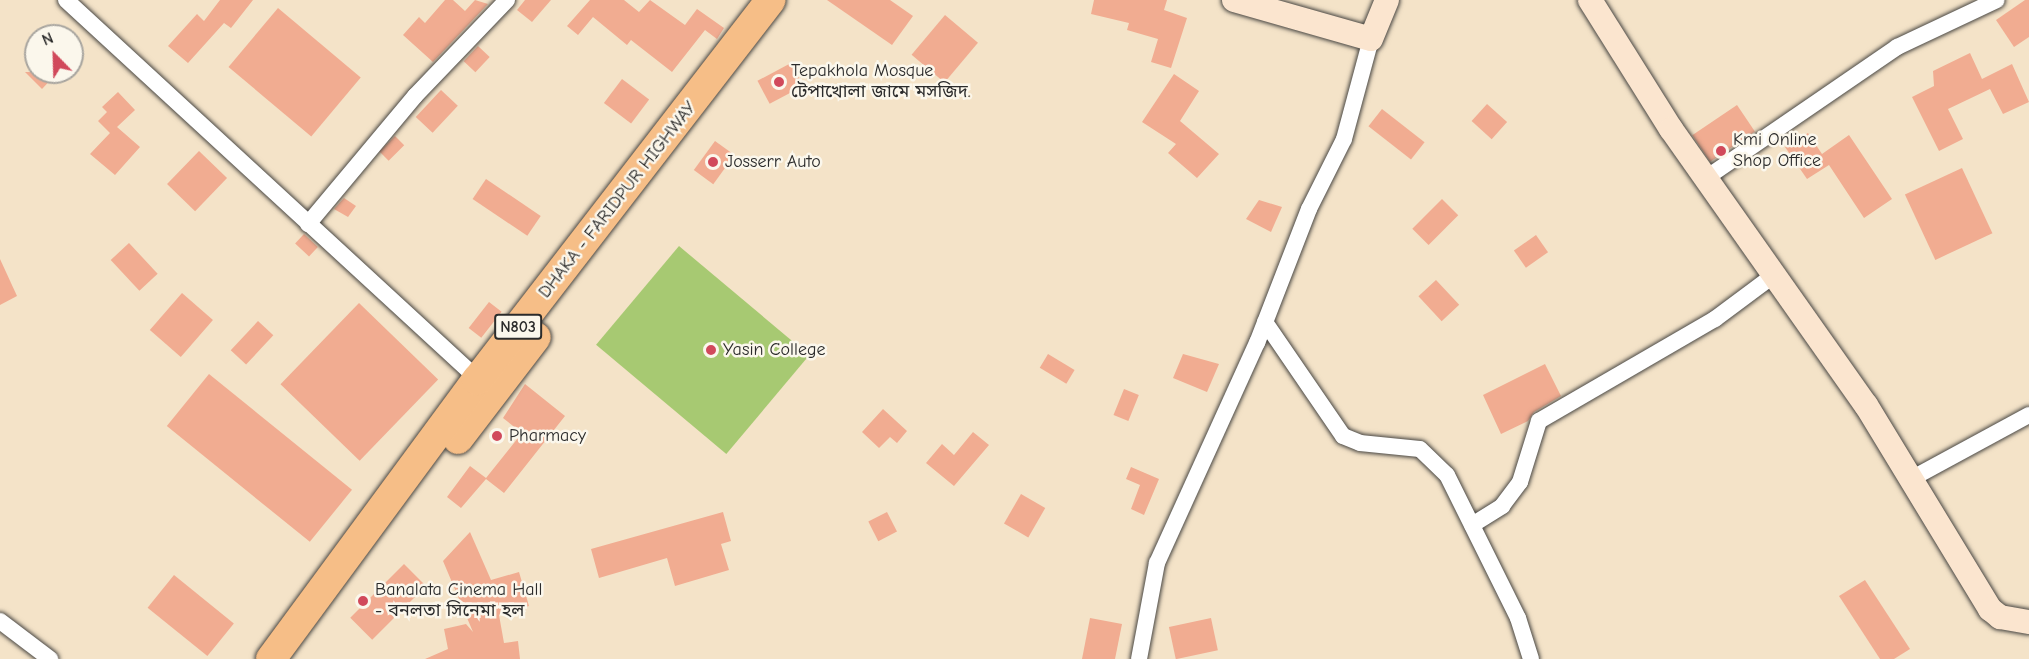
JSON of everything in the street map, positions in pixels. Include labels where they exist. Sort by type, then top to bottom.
[{"type":"highway","name":"DHAKA - FARIDPUR HIGHWAY","points":[[717,88],[771,0]]},
{"type":"highway","name":"DHAKA - FARIDPUR HIGHWAY","points":[[293,659],[382,525],[486,385],[717,88],[792,0]]},
{"type":"highway","name":"DHAKA - FARIDPUR HIGHWAY","points":[[270,659],[382,525]]},
{"type":"main road","points":[[1234,0],[1371,39],[1387,0]]},
{"type":"main road","points":[[1590,0],[1706,178],[1866,405],[1990,609],[2000,617],[2029,622]]},
{"type":"street","points":[[66,0],[486,385]]},
{"type":"street","points":[[308,224],[415,96],[507,0]]},
{"type":"street","points":[[1706,178],[1897,47],[1997,0]]},
{"type":"street","points":[[1139,659],[1157,562],[1265,322],[1309,209],[1344,139],[1371,39]]},
{"type":"street","points":[[1472,525],[1502,506],[1520,482],[1539,421],[1715,319],[1774,274]]},
{"type":"street","points":[[1265,322],[1342,436],[1360,443],[1420,449],[1447,475],[1518,618],[1531,659]]},
{"type":"street","points":[[1911,479],[2029,415]]},
{"type":"street","points":[[0,621],[50,659]]},
{"type":"green space","points":[[679,246],[809,355],[726,454],[596,345]]},
{"type":"building","points":[[220,0],[253,0],[231,28],[224,23],[188,63],[168,46],[197,14],[204,21]]},
{"type":"building","points":[[445,0],[453,0],[465,11],[475,0],[488,4],[433,62],[403,35],[419,17],[425,23]]},
{"type":"building","points":[[525,0],[551,0],[532,22],[517,10]]},
{"type":"building","points":[[590,0],[624,0],[639,12],[650,0],[685,25],[697,9],[724,28],[717,39],[705,30],[672,72],[631,40],[627,45],[593,17],[578,35],[567,26]]},
{"type":"building","points":[[827,0],[890,0],[913,16],[892,45]]},
{"type":"building","points":[[1094,0],[1167,0],[1164,10],[1187,18],[1171,68],[1151,62],[1158,39],[1127,30],[1129,23],[1091,14]]},
{"type":"building","points":[[2025,0],[2029,0],[2029,37],[2014,47],[1996,20]]},
{"type":"building","points":[[278,8],[361,77],[311,136],[229,67]]},
{"type":"building","points":[[945,15],[978,43],[945,82],[912,55]]},
{"type":"building","points":[[478,46],[490,57],[475,72],[464,61]]},
{"type":"building","points":[[1970,53],[1982,79],[2012,64],[2029,102],[2003,114],[1990,89],[1948,109],[1963,139],[1939,151],[1912,97],[1934,86],[1933,71]]},
{"type":"building","name":"Tepakhola Mosque টেপাখোলা জামে মসজিদ.","points":[[791,63],[803,86],[770,104],[757,81]]},
{"type":"building","points":[[1174,74],[1199,91],[1180,121],[1219,154],[1197,178],[1168,153],[1176,144],[1142,122]]},
{"type":"building","points":[[622,79],[649,99],[631,123],[604,103]]},
{"type":"building","points":[[37,84],[47,84],[42,89]]},
{"type":"building","points":[[441,90],[458,106],[433,133],[416,117]]},
{"type":"building","points":[[118,92],[135,110],[117,127],[140,147],[115,175],[90,154],[110,133],[98,121],[107,112],[102,107]]},
{"type":"building","points":[[1487,104],[1507,122],[1492,139],[1472,121]]},
{"type":"building","name":"Kmi Online Shop Office","points":[[1737,105],[1755,132],[1710,162],[1692,135]]},
{"type":"building","points":[[1382,109],[1425,142],[1411,160],[1368,126]]},
{"type":"building","points":[[1808,133],[1822,154],[1849,135],[1892,199],[1864,218],[1829,165],[1807,179],[1785,147]]},
{"type":"building","points":[[395,136],[404,145],[389,161],[379,152]]},
{"type":"building","name":"Josserr Auto","points":[[715,141],[734,155],[713,184],[694,170]]},
{"type":"building","points":[[199,151],[227,178],[195,211],[167,184]]},
{"type":"building","points":[[1962,168],[1992,233],[1935,260],[1905,195]]},
{"type":"building","points":[[486,179],[541,216],[527,236],[473,199]]},
{"type":"building","points":[[344,198],[356,206],[348,217],[334,209]]},
{"type":"building","points":[[1442,199],[1458,215],[1429,245],[1412,229]]},
{"type":"building","points":[[1259,200],[1282,207],[1271,232],[1246,219]]},
{"type":"building","points":[[304,234],[318,247],[309,256],[295,244]]},
{"type":"building","points":[[1536,235],[1548,252],[1526,268],[1514,250]]},
{"type":"building","points":[[129,243],[158,274],[139,291],[111,260]]},
{"type":"building","points":[[0,259],[17,296],[0,305]]},
{"type":"building","points":[[1436,280],[1459,305],[1442,321],[1418,296]]},
{"type":"building","points":[[182,293],[213,320],[181,357],[150,330]]},
{"type":"building","points":[[489,302],[502,312],[481,338],[469,328]]},
{"type":"building","points":[[359,303],[438,379],[360,461],[281,384]]},
{"type":"building","points":[[258,321],[273,335],[246,365],[231,350]]},
{"type":"building","points":[[1048,354],[1075,370],[1066,384],[1040,368]]},
{"type":"building","points":[[1183,354],[1219,364],[1207,392],[1173,378]]},
{"type":"building","points":[[1545,364],[1561,396],[1534,412],[1528,421],[1501,434],[1483,395]]},
{"type":"building","points":[[209,374],[352,490],[310,542],[167,426]]},
{"type":"building","points":[[525,384],[565,416],[504,493],[486,479],[461,508],[447,497],[470,466],[486,478],[522,433],[503,418]]},
{"type":"building","points":[[1124,389],[1139,395],[1128,421],[1114,415]]},
{"type":"building","points":[[883,409],[907,431],[897,443],[890,437],[879,448],[862,432]]},
{"type":"building","points":[[973,432],[989,445],[954,486],[926,463],[942,444],[954,455]]},
{"type":"building","points":[[1131,467],[1159,479],[1144,515],[1131,509],[1140,485],[1126,479]]},
{"type":"building","points":[[1021,494],[1045,508],[1028,537],[1004,523]]},
{"type":"building","points":[[723,512],[731,541],[721,544],[729,570],[675,586],[667,558],[599,578],[591,549]]},
{"type":"building","points":[[887,512],[897,532],[878,541],[868,522]]},
{"type":"building","points":[[470,532],[491,580],[519,572],[529,606],[499,615],[504,643],[518,641],[520,659],[425,659],[448,649],[444,629],[466,624],[473,632],[443,561]]},
{"type":"building","points":[[404,564],[426,586],[372,640],[350,618]]},
{"type":"building","points":[[174,575],[234,623],[207,656],[148,608]]},
{"type":"building","points":[[1865,580],[1910,649],[1894,659],[1880,659],[1839,596]]},
{"type":"building","points":[[1090,618],[1122,624],[1115,659],[1082,659]]},
{"type":"building","points":[[1211,618],[1218,650],[1176,659],[1169,627]]},
{"type":"place","name":"Tepakhola Mosque টেপাখোলা জামে মসজিদ.","points":[[779,82]]},
{"type":"place","name":"Kmi Online Shop Office","points":[[1721,151]]},
{"type":"place","name":"Josserr Auto","points":[[713,162]]},
{"type":"place","name":"Yasin College","points":[[711,350]]},
{"type":"place","name":"Pharmacy","points":[[497,436]]},
{"type":"place","name":"Banalata Cinema Hall - বনলতা সিনেমা হল","points":[[363,601]]}]
